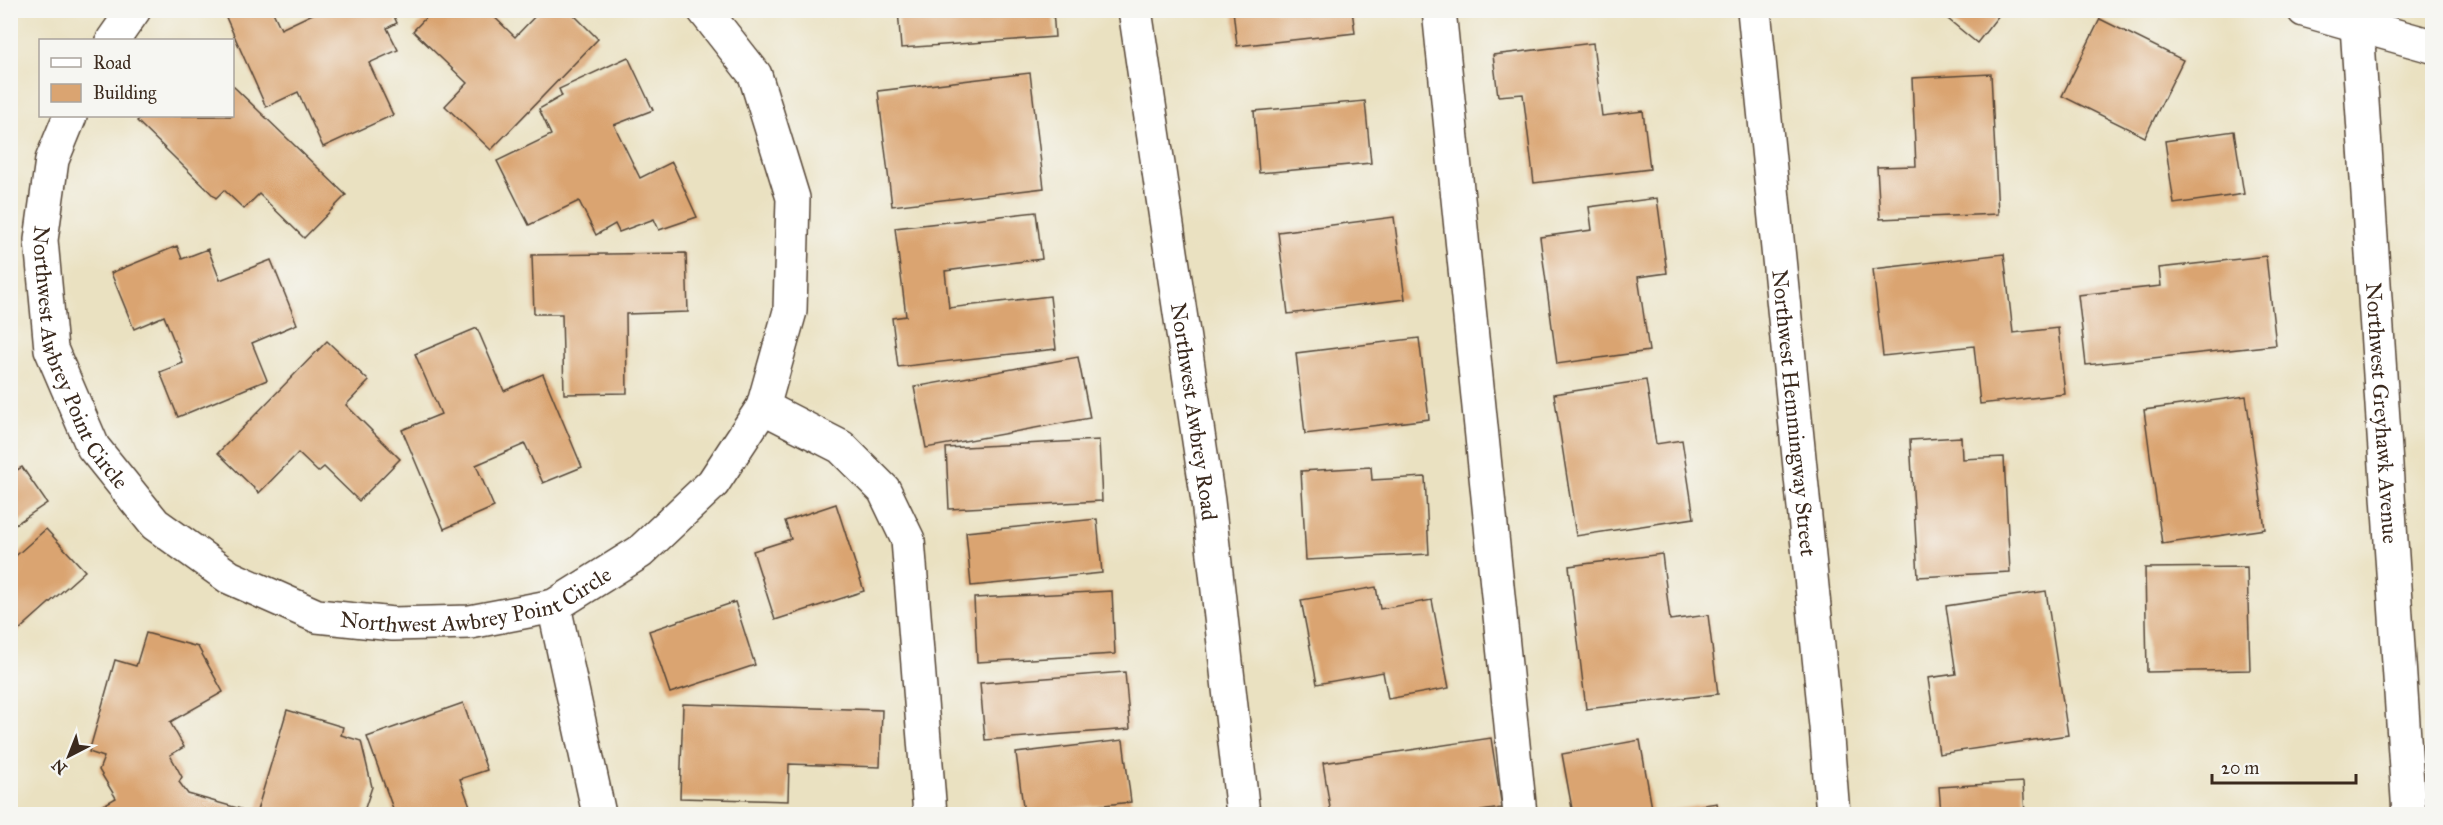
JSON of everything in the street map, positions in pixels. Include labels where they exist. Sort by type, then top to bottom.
[{"type":"street","points":[[113,39],[134,10]]},
{"type":"street","name":"Northwest Awbrey Point Circle","points":[[70,117],[52,160],[41,240],[51,349],[93,447],[156,524],[229,577],[317,616],[393,624],[470,622],[554,606],[640,552],[713,483],[763,407],[790,311],[793,198],[755,75],[704,10]]},
{"type":"street","name":"Northwest Awbrey Road","points":[[1135,10],[1208,501],[1243,814]]},
{"type":"street","points":[[1439,10],[1520,814]]},
{"type":"street","name":"Northwest Hemmingway Street","points":[[1754,10],[1833,814]]},
{"type":"street","points":[[2304,10],[2358,18],[2433,46]]},
{"type":"street","name":"Northwest Greyhawk Avenue","points":[[2358,18],[2409,814]]},
{"type":"street","points":[[763,407],[841,447],[884,490],[908,540],[930,814]]},
{"type":"street","points":[[554,606],[599,814]]},
{"type":"building","points":[[234,10],[272,10],[281,29],[321,10],[391,10],[397,23],[387,28],[398,50],[369,63],[393,115],[323,147],[298,92],[266,107],[225,15]]},
{"type":"building","points":[[433,10],[487,10],[515,37],[541,10],[569,10],[598,39],[491,150],[445,106],[467,83],[413,31]]},
{"type":"building","points":[[898,10],[1053,10],[1055,37],[901,48]]},
{"type":"building","points":[[1233,10],[1352,10],[1355,33],[1237,46]]},
{"type":"building","points":[[1937,10],[2003,10],[1977,43]]},
{"type":"building","points":[[2100,19],[2183,60],[2145,137],[2062,96]]},
{"type":"building","points":[[1593,43],[1602,116],[1643,111],[1650,169],[1534,183],[1523,94],[1498,96],[1493,55]]},
{"type":"building","points":[[628,57],[653,110],[614,125],[640,178],[672,162],[697,217],[659,230],[654,219],[619,232],[615,224],[596,235],[579,201],[529,225],[497,161],[551,135],[539,109],[562,96],[559,89]]},
{"type":"building","points":[[1030,73],[1044,188],[892,206],[878,91]]},
{"type":"building","points":[[1991,74],[1998,214],[1880,219],[1877,167],[1916,166],[1912,78]]},
{"type":"building","points":[[234,87],[346,195],[304,238],[259,194],[244,209],[224,190],[216,198],[137,121],[141,117],[234,117]]},
{"type":"building","points":[[1365,101],[1371,163],[1259,173],[1254,111]]},
{"type":"building","points":[[2234,131],[2244,194],[2174,204],[2165,141]]},
{"type":"building","points":[[1657,198],[1667,273],[1638,277],[1649,351],[1557,364],[1540,237],[1592,230],[1589,207]]},
{"type":"building","points":[[1036,212],[1042,259],[945,271],[949,308],[1050,296],[1056,349],[898,367],[892,318],[906,316],[895,228]]},
{"type":"building","points":[[1394,217],[1405,299],[1288,314],[1278,232]]},
{"type":"building","points":[[177,246],[182,259],[208,249],[220,280],[271,260],[297,324],[252,343],[267,380],[178,417],[160,372],[183,363],[164,316],[134,329],[111,273]]},
{"type":"building","points":[[686,253],[688,312],[626,314],[627,393],[564,394],[562,314],[534,314],[532,255]]},
{"type":"building","points":[[2004,254],[2013,333],[2058,328],[2065,394],[1980,404],[1974,346],[1883,356],[1873,269]]},
{"type":"building","points":[[2266,256],[2276,345],[2086,365],[2078,295],[2161,286],[2159,268]]},
{"type":"building","points":[[477,328],[504,391],[543,374],[582,467],[543,483],[525,444],[476,465],[494,507],[444,529],[402,430],[441,414],[415,354]]},
{"type":"building","points":[[1419,338],[1429,419],[1305,434],[1296,353]]},
{"type":"building","points":[[327,341],[369,381],[346,405],[400,459],[359,501],[324,467],[318,472],[298,453],[259,493],[218,453]]},
{"type":"building","points":[[1078,357],[1090,418],[926,448],[914,387]]},
{"type":"building","points":[[1646,380],[1656,444],[1682,440],[1694,518],[1576,536],[1554,394]]},
{"type":"building","points":[[2246,396],[2265,529],[2162,544],[2144,410]]},
{"type":"building","points":[[1961,437],[1962,459],[2004,457],[2010,572],[1918,577],[1910,440]]},
{"type":"building","points":[[1099,440],[1102,501],[949,509],[946,448]]},
{"type":"building","points":[[22,467],[47,503],[10,528],[10,474]]},
{"type":"building","points":[[1371,467],[1372,480],[1425,477],[1429,554],[1306,560],[1301,471]]},
{"type":"building","points":[[836,504],[864,591],[775,620],[753,551],[791,539],[785,521]]},
{"type":"building","points":[[1097,519],[1102,573],[971,586],[966,532]]},
{"type":"building","points":[[46,529],[85,571],[10,638],[10,561]]},
{"type":"building","points":[[1662,554],[1670,620],[1708,615],[1718,694],[1586,709],[1569,566]]},
{"type":"building","points":[[2247,567],[2250,670],[2147,672],[2145,568]]},
{"type":"building","points":[[1376,587],[1380,609],[1432,600],[1449,688],[1388,699],[1383,672],[1317,684],[1301,600]]},
{"type":"building","points":[[1112,591],[1115,654],[977,662],[974,598]]},
{"type":"building","points":[[2046,591],[2068,735],[1939,754],[1928,678],[1956,674],[1946,606]]},
{"type":"building","points":[[735,602],[755,665],[670,693],[649,631]]},
{"type":"building","points":[[146,633],[198,647],[223,692],[170,722],[184,747],[170,755],[182,777],[179,782],[188,794],[241,809],[240,814],[88,814],[116,798],[99,770],[104,757],[89,752],[115,660],[136,666]]},
{"type":"building","points":[[1125,672],[1130,729],[985,740],[980,683]]},
{"type":"building","points":[[463,703],[487,770],[460,779],[470,806],[445,814],[395,814],[367,737]]},
{"type":"building","points":[[683,704],[882,710],[880,767],[789,764],[788,801],[680,798]]},
{"type":"building","points":[[287,710],[343,727],[341,735],[361,741],[372,787],[363,814],[256,814]]},
{"type":"building","points":[[1491,738],[1502,808],[1460,814],[1331,814],[1323,763]]},
{"type":"building","points":[[1123,740],[1131,802],[1024,814],[1016,753]]},
{"type":"building","points":[[1640,740],[1653,814],[1573,814],[1562,754]]},
{"type":"building","points":[[2023,782],[2025,814],[1941,814],[1939,787]]},
{"type":"building","points":[[1717,803],[1719,814],[1653,814],[1653,813]]}]
